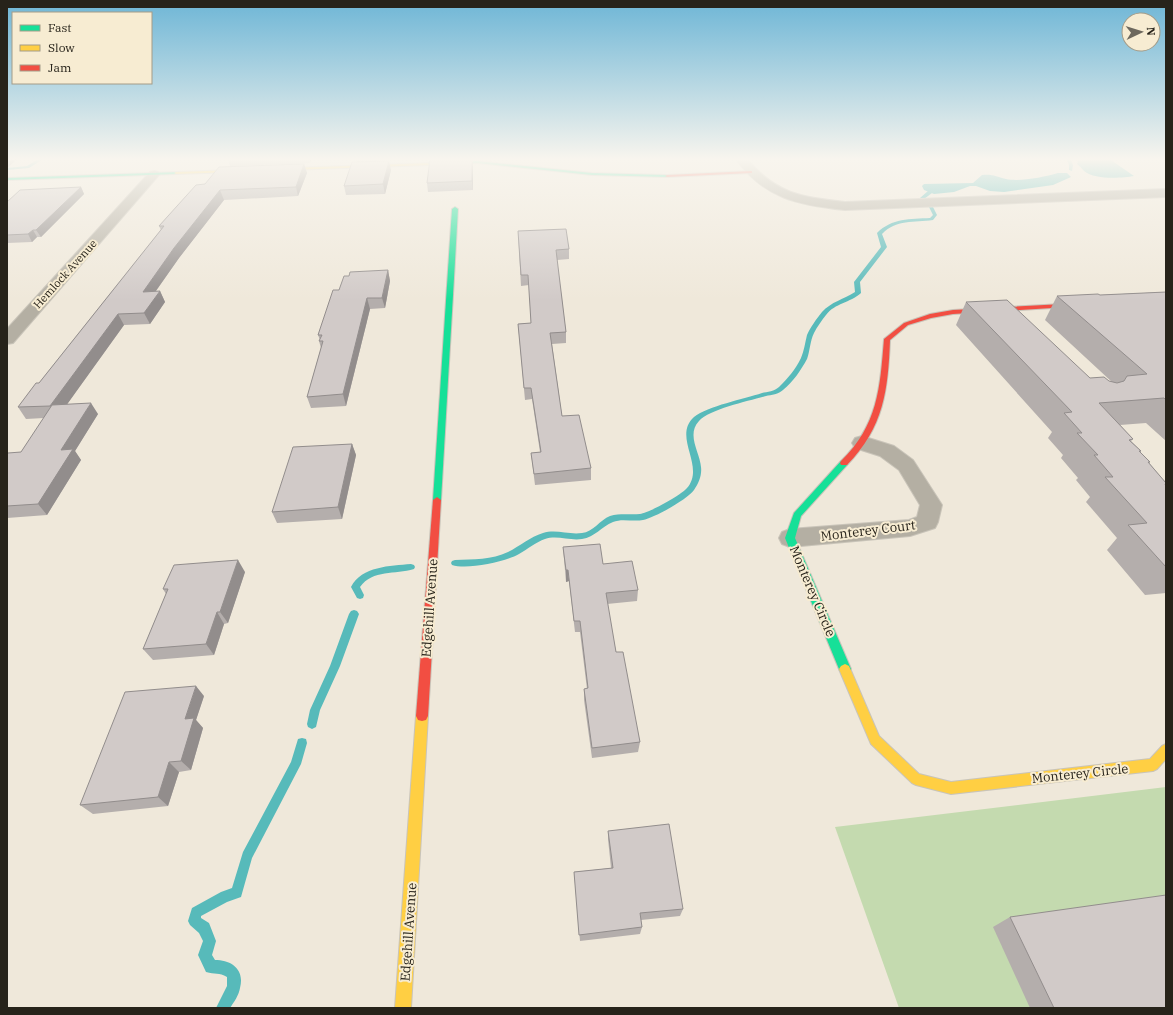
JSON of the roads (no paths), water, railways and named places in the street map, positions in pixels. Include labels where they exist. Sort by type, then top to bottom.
[{"type":"street","name":"Hemlock Avenue","points":[[7,339],[126,205]]},
{"type":"street","points":[[840,205],[861,205]]},
{"type":"street","name":"Edgehill Avenue","points":[[403,1008],[429,606],[444,416],[455,209]]},
{"type":"street","name":"Monterey Circle","points":[[1089,305],[953,312],[930,316],[906,324],[887,339],[883,390],[875,420],[862,443],[797,515],[790,538],[875,740],[916,779],[951,788],[1152,765],[1166,750]]},
{"type":"street","points":[[1005,309],[1022,325]]},
{"type":"street","name":"Monterey Court","points":[[790,538],[910,528],[927,522],[931,505],[906,465],[887,452],[862,443]]},
{"type":"waterway","points":[[455,563],[484,562],[499,559],[516,552],[544,536],[587,535],[613,518],[646,516],[683,496],[691,489],[697,478],[697,467],[690,437],[691,428],[697,419],[710,411],[780,390],[796,372],[804,358],[811,333],[824,313],[836,303],[848,299],[858,293],[857,282],[884,247],[879,234],[890,225],[896,223],[910,220],[931,219],[935,215],[931,208]]},
{"type":"waterway","points":[[360,595],[355,587],[360,581],[372,573],[388,569],[411,567]]},
{"type":"waterway","points":[[312,724],[315,710],[335,666],[354,614]]},
{"type":"waterway","points":[[223,1008],[234,987],[234,974],[224,967],[211,967],[205,955],[210,941],[204,928],[194,921],[196,912],[225,896],[237,893],[247,856],[296,764],[302,743]]}]
